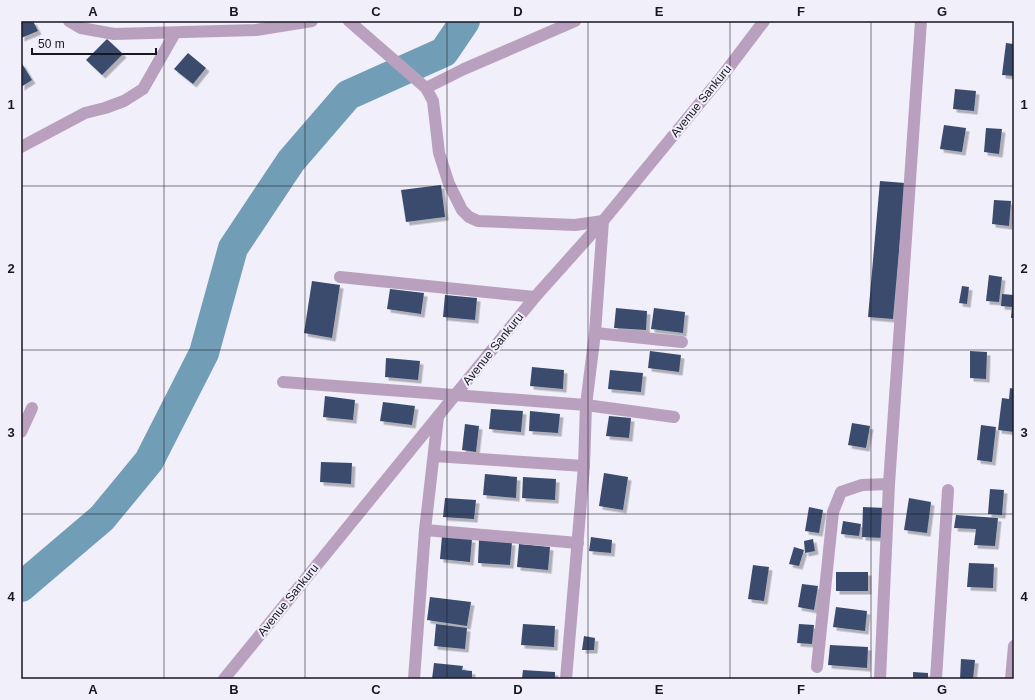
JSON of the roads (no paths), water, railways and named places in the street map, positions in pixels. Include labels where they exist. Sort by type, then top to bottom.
[{"type":"street","points":[[69,21],[81,28],[114,34],[256,30],[311,21]]},
{"type":"street","points":[[268,21],[311,21]]},
{"type":"street","points":[[349,21],[426,88],[433,101],[439,153],[447,178],[462,210],[469,217],[478,221],[574,225],[603,220],[595,333],[586,405],[584,466],[566,679]]},
{"type":"street","points":[[426,88],[464,69],[575,21]]},
{"type":"street","name":"Avenue Sankuru","points":[[224,679],[535,297],[603,220],[723,75],[764,21]]},
{"type":"street","points":[[880,679],[889,484],[921,21]]},
{"type":"street","points":[[21,148],[85,113],[124,101],[143,89],[174,33]]},
{"type":"street","points":[[340,276],[535,297]]},
{"type":"street","points":[[595,333],[682,342]]},
{"type":"street","points":[[283,382],[586,405],[674,417]]},
{"type":"street","points":[[21,432],[32,408]]},
{"type":"street","points":[[414,679],[425,530],[438,417]]},
{"type":"street","points":[[434,456],[584,466]]},
{"type":"street","points":[[818,667],[833,512],[841,492],[862,485],[889,484]]},
{"type":"street","points":[[936,679],[948,490]]},
{"type":"street","points":[[425,530],[578,543]]},
{"type":"street","points":[[1011,679],[1014,646]]},
{"type":"waterway","points":[[21,587],[102,518],[149,461],[204,353],[233,248],[291,161],[348,95],[444,52],[465,21]]}]
